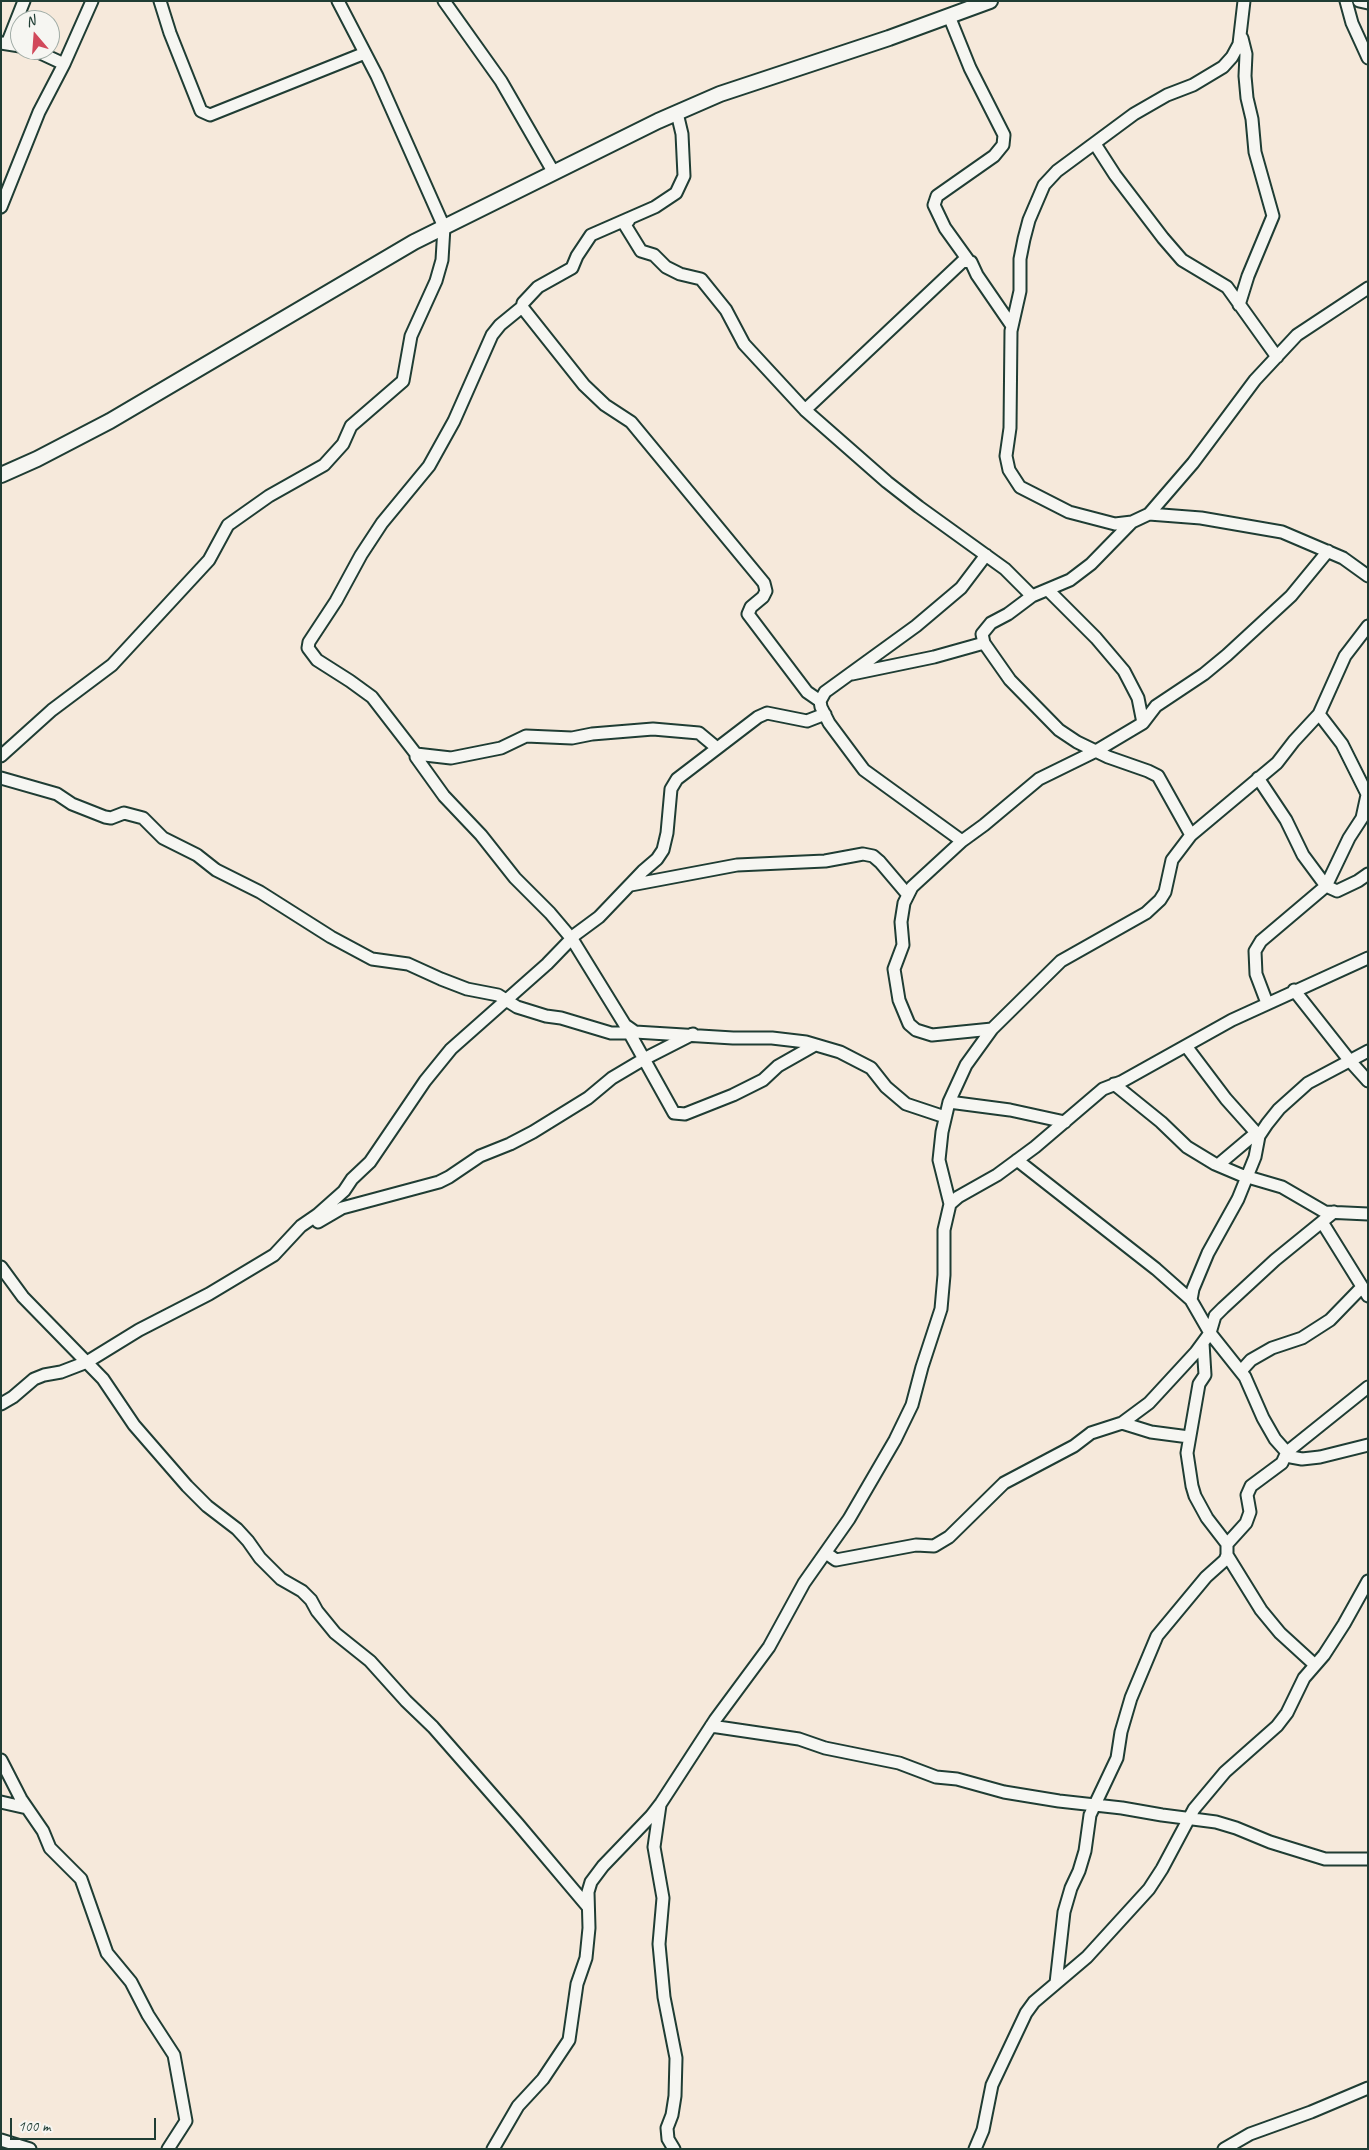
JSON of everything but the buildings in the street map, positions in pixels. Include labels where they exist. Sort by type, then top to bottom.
[{"type":"street","points":[[4,43],[24,1]]},
{"type":"street","points":[[1,207],[39,112],[64,64],[92,1]]},
{"type":"street","points":[[160,1],[170,33],[202,111],[210,115],[365,53]]},
{"type":"street","points":[[1,756],[52,710],[112,666],[209,560],[228,524],[268,496],[324,465],[343,444],[351,426],[364,413],[400,385],[402,381],[411,336],[436,281],[442,260],[444,227],[365,53],[338,1]]},
{"type":"street","points":[[444,1],[500,81],[554,173]]},
{"type":"street","points":[[1,475],[37,459],[110,421],[406,247],[677,113],[720,94],[798,69],[990,1]]},
{"type":"street","points":[[1244,1],[1241,32],[1237,49],[1223,67],[1134,114],[1057,172],[1044,185],[1029,220],[1020,259],[1020,291],[1012,326],[1010,358],[1010,428],[1006,456],[1009,470],[1020,487],[1069,512],[1115,524],[1132,522],[1149,514],[1193,463],[1255,380],[1297,335],[1368,288]]},
{"type":"street","points":[[1346,1],[1352,23],[1368,58]]},
{"type":"street","points":[[1359,1],[1368,3]]},
{"type":"street","points":[[949,16],[970,68],[1004,135],[1003,145],[994,156],[937,196],[934,205],[939,218],[1012,326]]},
{"type":"street","points":[[1239,305],[1248,276],[1273,216],[1257,165],[1252,119],[1246,98],[1244,76],[1246,54],[1241,32]]},
{"type":"street","points":[[55,60],[64,64]]},
{"type":"street","points":[[677,113],[684,153],[682,184],[669,199],[629,220],[591,235],[577,256],[572,268],[538,287],[522,302],[522,307],[500,325],[492,335],[454,421],[429,466],[377,531],[309,642],[309,651],[317,660],[372,697],[416,754],[416,757],[444,796],[481,835],[515,878],[550,913],[572,939],[627,1029],[674,1113],[685,1114],[733,1095],[763,1080],[778,1066],[815,1045]]},
{"type":"street","points":[[1095,144],[1114,175],[1182,260],[1227,287],[1277,356]]},
{"type":"street","points":[[1,177],[15,172]]},
{"type":"street","points":[[629,220],[625,225],[641,251],[654,255],[666,267],[680,274],[701,279],[726,310],[744,344],[805,410],[919,507],[1005,569],[1032,596]]},
{"type":"street","points":[[805,410],[963,261],[968,260]]},
{"type":"street","points":[[522,307],[584,385],[605,405],[631,422],[764,582],[766,591],[763,597],[751,607],[748,614],[807,692],[820,701],[825,714],[864,770],[962,841]]},
{"type":"street","points":[[1149,514],[1201,518],[1282,532],[1343,558],[1368,576]]},
{"type":"street","points":[[1132,522],[1091,564],[1070,580],[1032,596],[1008,614],[990,623],[982,634],[984,643],[1010,680],[1059,730],[1077,742],[1096,751],[1158,776],[1191,835]]},
{"type":"street","points":[[992,1029],[932,1035],[916,1030],[909,1024],[899,1000],[894,970],[903,944],[901,922],[904,903],[912,887],[962,841],[984,825],[1015,797],[1040,779],[1096,751],[1143,723],[1156,706],[1204,674],[1291,596],[1328,551]]},
{"type":"street","points":[[820,701],[825,692],[916,626],[961,588],[986,555]]},
{"type":"street","points":[[1048,590],[1096,638],[1124,671],[1138,698],[1143,723]]},
{"type":"street","points":[[493,2149],[518,2106],[543,2079],[569,2040],[578,1984],[586,1958],[589,1928],[588,1892],[591,1882],[603,1866],[661,1803],[712,1726],[769,1646],[797,1596],[889,1453],[912,1405],[940,1309],[944,1275],[944,1230],[950,1204],[939,1160],[949,1102],[966,1065],[992,1029],[1060,961],[1146,913],[1160,900],[1165,892],[1172,860],[1191,835],[1277,763],[1294,741],[1320,714],[1345,656],[1368,626]]},
{"type":"street","points":[[847,675],[934,657],[984,643]]},
{"type":"street","points":[[1,1404],[39,1377],[61,1372],[86,1362],[139,1330],[274,1255],[301,1226],[317,1215],[344,1191],[370,1162],[425,1081],[451,1049],[505,999],[547,964],[572,939],[599,917],[657,859],[663,850],[667,833],[671,789],[677,779],[758,717],[767,713],[774,712],[791,719],[807,721],[825,714]]},
{"type":"street","points":[[1267,1003],[1256,974],[1255,950],[1261,941],[1326,886],[1349,838],[1365,812],[1367,796],[1342,744],[1320,714]]},
{"type":"street","points":[[416,754],[451,758],[501,748],[526,736],[572,738],[592,734],[653,729],[699,733],[717,748]]},
{"type":"street","points":[[1,778],[58,794],[72,804],[106,817],[110,818],[124,813],[143,818],[163,838],[197,855],[216,870],[260,892],[307,924],[362,954],[381,961],[408,964],[467,989],[498,995],[517,1006],[546,1016],[561,1018],[611,1033],[627,1029],[635,1032],[693,1034],[733,1038],[772,1038],[815,1045],[840,1052],[871,1068],[886,1087],[906,1104],[945,1117]]},
{"type":"street","points":[[1258,778],[1286,820],[1303,854],[1326,886],[1337,890],[1358,881],[1368,874]]},
{"type":"street","points":[[631,885],[737,865],[825,861],[863,854],[872,856],[880,862],[908,895]]},
{"type":"street","points":[[950,1204],[1017,1160],[1103,1090],[1267,1003],[1368,958]]},
{"type":"street","points":[[1294,990],[1368,1081]]},
{"type":"street","points":[[292,1236],[305,1231],[342,1208],[439,1182],[449,1177],[480,1156],[533,1132],[588,1098],[612,1078],[693,1034]]},
{"type":"street","points":[[1186,1046],[1226,1099],[1257,1135],[1255,1157],[1192,1288],[1191,1300]]},
{"type":"street","points":[[1218,1165],[1257,1135],[1279,1109],[1308,1083],[1368,1051]]},
{"type":"street","points":[[1114,1084],[1162,1122],[1187,1147],[1218,1165],[1247,1177],[1282,1187],[1325,1212],[1368,1214]]},
{"type":"street","points":[[949,1102],[1010,1110],[1065,1122]]},
{"type":"street","points":[[1017,1160],[1156,1269],[1191,1300],[1210,1334],[1241,1371],[1275,1439],[1291,1457],[1302,1459],[1320,1457],[1368,1445]]},
{"type":"street","points":[[826,1552],[836,1560],[916,1545],[934,1546],[950,1537],[1004,1483],[1074,1446],[1091,1433],[1122,1422],[1149,1403],[1203,1343],[1210,1334],[1215,1316],[1223,1308],[1275,1260],[1334,1212]]},
{"type":"street","points":[[1241,1371],[1251,1360],[1272,1348],[1302,1338],[1330,1320],[1365,1291],[1322,1222]]},
{"type":"street","points":[[1,1267],[23,1297],[110,1388],[143,1437],[187,1486],[207,1506],[237,1529],[248,1540],[260,1558],[281,1579],[298,1588],[307,1596],[335,1633],[370,1661],[433,1727],[588,1907]]},
{"type":"street","points":[[1203,1343],[1205,1375],[1200,1384],[1187,1453],[1193,1491],[1261,1610],[1280,1633],[1315,1666]]},
{"type":"street","points":[[1056,1983],[1064,1912],[1085,1851],[1090,1815],[1117,1758],[1121,1732],[1131,1698],[1153,1645],[1165,1625],[1206,1577],[1225,1560],[1227,1549],[1246,1523],[1250,1512],[1247,1495],[1251,1486],[1282,1463],[1287,1452],[1368,1387]]},
{"type":"street","points":[[1122,1422],[1151,1432],[1189,1437]]},
{"type":"street","points":[[975,2149],[983,2130],[992,2085],[1022,2019],[1034,2002],[1088,1957],[1149,1889],[1194,1809],[1225,1772],[1277,1726],[1287,1713],[1304,1678],[1315,1666],[1344,1624],[1368,1581]]},
{"type":"street","points":[[712,1726],[799,1739],[825,1748],[899,1763],[936,1777],[957,1779],[1004,1792],[1216,1822],[1270,1842],[1325,1859],[1368,1859]]},
{"type":"street","points":[[1,1760],[27,1808],[43,1831],[50,1848],[81,1878],[107,1953],[137,1991],[148,2015],[174,2055],[186,2121],[168,2149]]},
{"type":"street","points":[[1,1802],[27,1808]]},
{"type":"street","points":[[661,1803],[654,1847],[663,1898],[659,1944],[664,1997],[676,2058],[675,2096],[672,2116],[667,2128],[668,2140],[674,2149]]},
{"type":"street","points":[[638,1830],[654,1847]]},
{"type":"street","points":[[1224,2149],[1250,2134],[1311,2112],[1368,2088]]},
{"type":"street","points":[[1,2140],[30,2149]]}]
